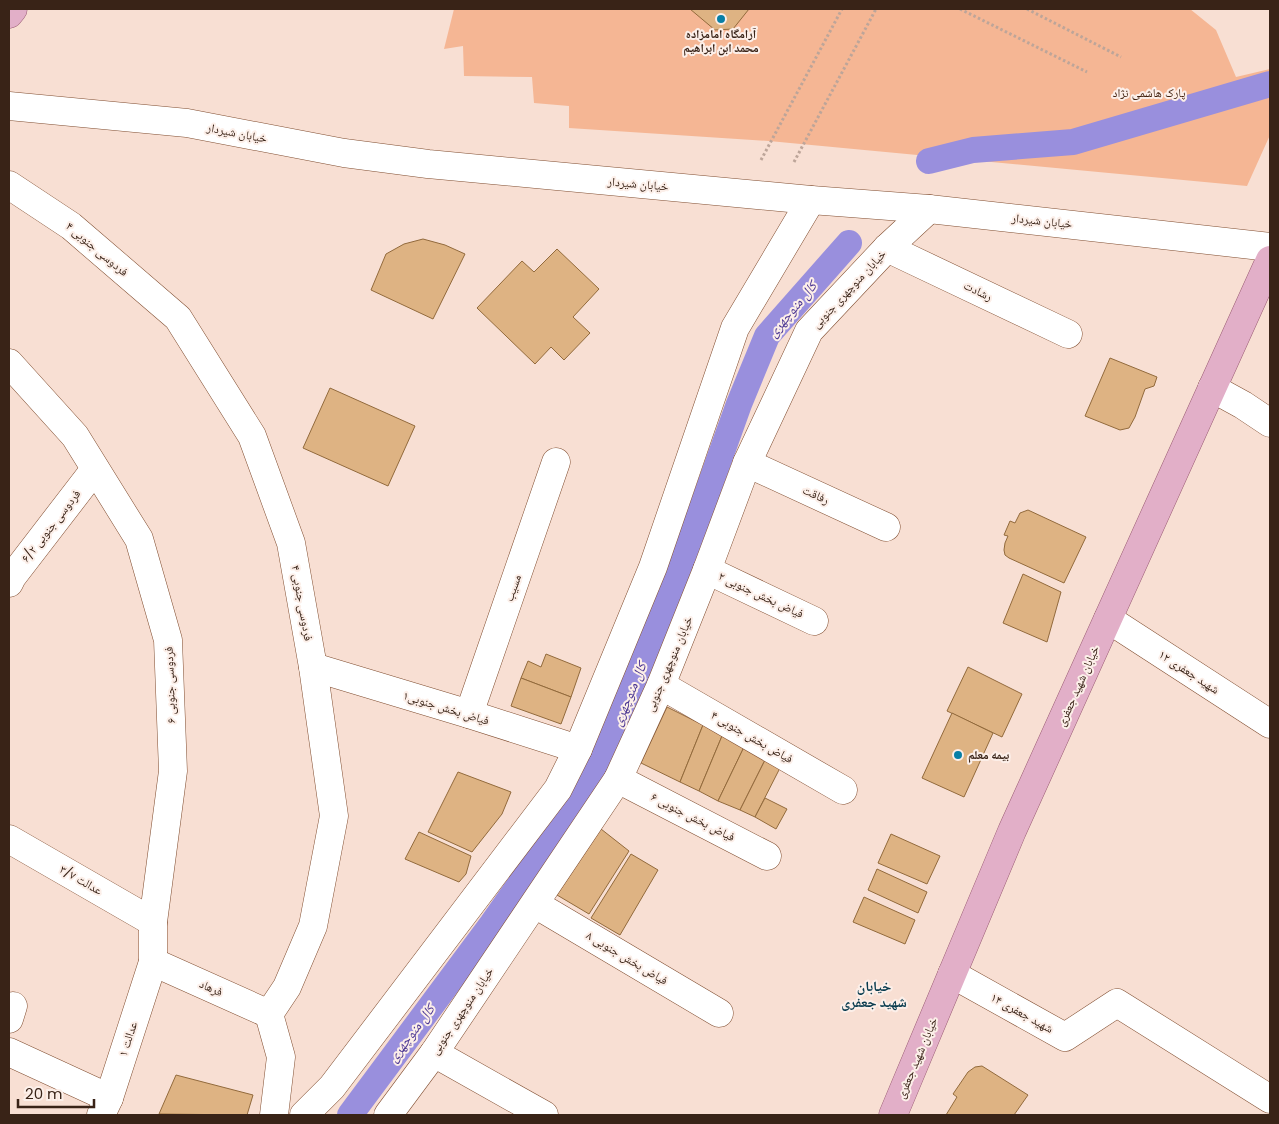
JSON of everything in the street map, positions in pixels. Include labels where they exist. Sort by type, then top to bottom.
[{"type":"main road","points":[[9,14],[13,9]]},
{"type":"main road","name":"خیابان شهید جعفری","points":[[893,1115],[1012,831],[1270,260]]},
{"type":"street","name":"خیابان شیردار","points":[[9,106],[187,123],[344,153],[428,164],[811,200],[929,209],[1270,247]]},
{"type":"street","name":"فردوسی جنوبی ۴","points":[[9,184],[71,226],[178,318],[252,436],[291,543],[313,668],[334,816],[313,926],[287,987],[269,1014]]},
{"type":"street","points":[[304,1115],[332,1087],[558,789],[578,749],[652,567],[735,328],[811,200]]},
{"type":"street","name":"خیابان منوچهری جنوبی","points":[[388,1115],[434,1053],[618,779],[661,685],[747,463],[810,331],[888,248],[929,209]]},
{"type":"street","name":"رشادت","points":[[888,248],[1068,334]]},
{"type":"street","name":"فردوسی جنوبی ۶","points":[[9,363],[75,436],[139,539],[168,640],[173,771],[153,922],[154,962]]},
{"type":"street","points":[[1212,388],[1270,423]]},
{"type":"street","name":"مسیب","points":[[469,714],[556,462]]},
{"type":"street","name":"رفاقت","points":[[747,463],[886,527]]},
{"type":"street","name":"فردوسی جنوبی ۶/۲","points":[[10,578],[95,469]]},
{"type":"street","name":"فیاض بخش جنوبی ۲","points":[[707,570],[814,621]]},
{"type":"street","name":"شهید جعفری ۱۲","points":[[1108,619],[1270,724]]},
{"type":"street","name":"فیاض بخش جنوبی۱","points":[[313,668],[469,714],[578,749]]},
{"type":"street","name":"فیاض بخش جنوبی ۴","points":[[661,685],[843,790]]},
{"type":"street","name":"فیاض بخش جنوبی ۶","points":[[618,779],[768,856]]},
{"type":"street","name":"عدالت ۳/۷","points":[[9,839],[153,922]]},
{"type":"street","name":"فیاض بخش جنوبی ۸","points":[[535,904],[719,1013]]},
{"type":"street","name":"فرهاد","points":[[154,962],[269,1014]]},
{"type":"street","name":"عدالت ۱","points":[[105,1107],[154,962]]},
{"type":"street","name":"شهید جعفری ۱۴","points":[[952,974],[1065,1037],[1116,1004],[1270,1099]]},
{"type":"street","points":[[269,1014],[281,1057],[274,1115]]},
{"type":"street","points":[[9,1052],[105,1107]]},
{"type":"street","points":[[434,1053],[544,1115]]},
{"type":"path","points":[[761,160],[842,9]]},
{"type":"path","points":[[794,162],[876,9]]},
{"type":"path","points":[[960,9],[1087,72]]},
{"type":"path","points":[[1027,9],[1121,57]]},
{"type":"green space","name":"پارک هاشمی نژاد","points":[[454,9],[1190,9],[1216,30],[1236,77],[1270,69],[1270,135],[1247,186],[769,141],[569,128],[569,106],[534,103],[532,77],[464,76],[463,46],[444,49]]},
{"type":"building","name":"آرامگاه امامزاده محمد ابن ابراهیم","points":[[690,9],[749,9],[733,29],[715,30]]},
{"type":"building","points":[[423,239],[445,245],[465,254],[433,319],[371,290],[386,254],[404,244]]},
{"type":"building","points":[[557,249],[599,289],[573,317],[590,333],[564,360],[551,347],[535,364],[477,308],[522,261],[534,272]]},
{"type":"building","points":[[1110,358],[1157,377],[1154,386],[1145,389],[1129,428],[1120,430],[1085,416]]},
{"type":"building","points":[[330,388],[415,426],[388,486],[303,448]]},
{"type":"building","points":[[1028,510],[1086,537],[1064,583],[1005,555],[1005,543],[1008,536],[1004,535],[1010,521],[1015,523],[1020,513]]},
{"type":"building","points":[[1023,574],[1061,592],[1047,642],[1003,623]]},
{"type":"building","points":[[546,654],[581,668],[571,697],[521,678],[528,661],[541,667]]},
{"type":"building","points":[[968,667],[1022,694],[1002,737],[947,711]]},
{"type":"building","points":[[521,678],[571,697],[561,724],[511,706]]},
{"type":"building","points":[[667,707],[703,725],[680,782],[641,763]]},
{"type":"building","name":"بیمه معلم","points":[[952,713],[993,733],[964,797],[922,778]]},
{"type":"building","points":[[703,725],[722,736],[699,791],[680,782]]},
{"type":"building","points":[[722,736],[744,747],[718,801],[699,791]]},
{"type":"building","points":[[744,747],[766,758],[740,810],[718,801]]},
{"type":"building","points":[[766,758],[781,766],[755,817],[740,810]]},
{"type":"building","points":[[458,772],[511,792],[502,814],[472,852],[428,832]]},
{"type":"building","points":[[765,798],[787,809],[776,829],[755,817]]},
{"type":"building","points":[[601,829],[629,851],[589,914],[557,895]]},
{"type":"building","points":[[419,832],[471,856],[466,874],[459,882],[405,859]]},
{"type":"building","points":[[891,834],[940,856],[927,884],[878,863]]},
{"type":"building","points":[[631,854],[658,870],[620,935],[591,918]]},
{"type":"building","points":[[877,869],[927,892],[918,913],[868,890]]},
{"type":"building","points":[[864,897],[915,920],[905,944],[853,922]]},
{"type":"building","points":[[982,1066],[1028,1095],[1014,1115],[946,1115],[957,1097],[953,1094],[968,1072],[975,1067]]},
{"type":"building","points":[[176,1075],[253,1095],[247,1115],[159,1114]]},
{"type":"waterway","points":[[929,161],[973,150],[1073,142],[1270,84]]},
{"type":"waterway","name":"کال منوچهری","points":[[350,1115],[492,924],[593,780],[671,594],[739,404],[767,336],[849,243]]},
{"type":"place","name":"آرامگاه امامزاده محمد ابن ابراهیم","points":[[721,19]]},
{"type":"place","name":"بیمه معلم","points":[[958,755]]},
{"type":"district","name":"خیابان شهید جعفری","points":[[874,994]]}]
